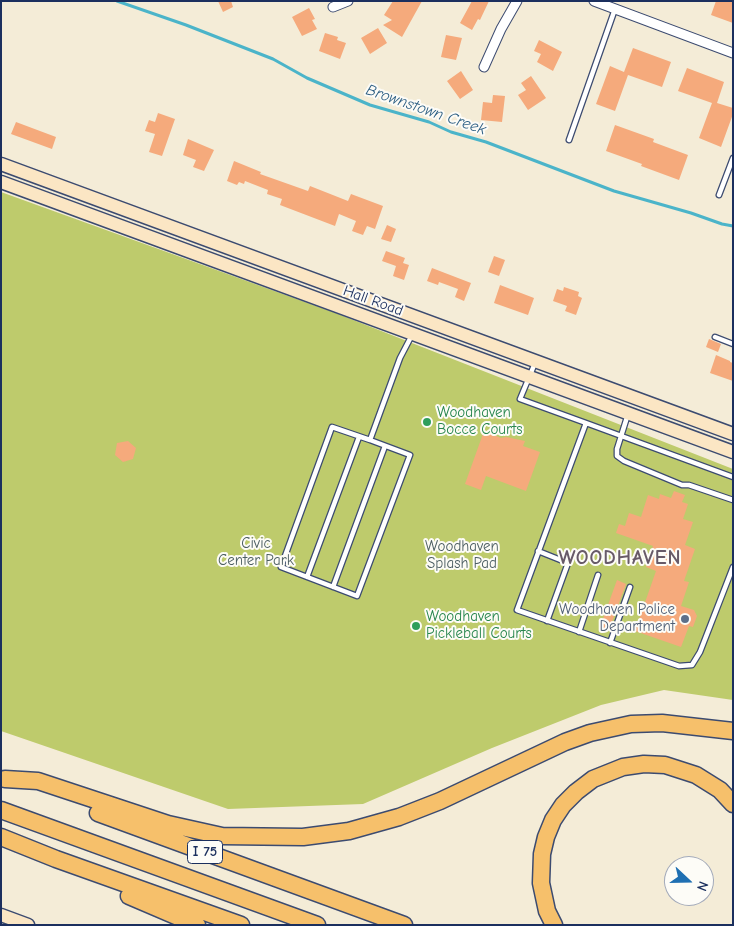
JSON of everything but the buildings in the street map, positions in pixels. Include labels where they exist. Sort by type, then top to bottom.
[{"type":"highway","points":[[3,778],[38,781],[168,824],[222,836],[303,837],[349,831],[406,814],[440,801],[565,742],[590,733],[631,724],[662,723],[733,731]]},
{"type":"highway","points":[[554,925],[547,911],[541,883],[542,854],[546,837],[553,820],[563,805],[593,779],[622,767],[644,764],[665,765],[696,774],[720,790],[733,804]]},
{"type":"highway","name":"I 75","points":[[3,778],[404,925]]},
{"type":"highway","name":"I 75","points":[[1,810],[317,925]]},
{"type":"highway","points":[[1,837],[56,859],[241,925]]},
{"type":"highway","points":[[56,859],[74,872],[197,925]]},
{"type":"street","points":[[333,8],[348,1]]},
{"type":"street","points":[[484,67],[501,29],[517,1]]},
{"type":"street","points":[[594,1],[733,53]]},
{"type":"street","name":"Hall Road","points":[[1,164],[733,434]]},
{"type":"street","name":"Hall Road","points":[[1,182],[733,452]]},
{"type":"street","points":[[219,262],[225,246]]},
{"type":"street","points":[[413,334],[419,318]]},
{"type":"street","points":[[628,413],[634,397]]},
{"type":"street","points":[[1,915],[28,925]]},
{"type":"lane","points":[[569,140],[614,9]]},
{"type":"lane","points":[[719,195],[733,158]]},
{"type":"lane","points":[[370,440],[400,358],[413,334]]},
{"type":"lane","points":[[716,337],[733,344]]},
{"type":"lane","points":[[536,361],[520,399],[733,477]]},
{"type":"lane","points":[[628,413],[617,456],[624,461],[682,485],[689,485],[733,500]]},
{"type":"lane","points":[[586,423],[517,610],[679,666],[692,665],[700,652],[733,567]]},
{"type":"lane","points":[[332,427],[359,437],[410,455],[357,596],[281,567],[332,427]]},
{"type":"lane","points":[[307,577],[359,437]]},
{"type":"lane","points":[[333,587],[385,446]]},
{"type":"lane","points":[[538,551],[568,563],[547,621]]},
{"type":"lane","points":[[578,632],[598,575]]},
{"type":"lane","points":[[610,643],[630,587]]},
{"type":"green space","name":"Civic Center Park","points":[[1,192],[338,314],[733,469],[733,700],[664,690],[601,705],[492,748],[363,804],[228,809],[1,731]]},
{"type":"waterway","name":"Brownstown Creek","points":[[117,1],[186,25],[273,59],[307,78],[370,105],[429,122],[451,132],[486,142],[614,191],[733,226]]},
{"type":"place","name":"Woodhaven Bocce Courts","points":[[427,422]]},
{"type":"place","name":"Woodhaven Police Department","points":[[685,619]]},
{"type":"place","name":"Woodhaven Pickleball Courts","points":[[416,626]]},
{"type":"district","name":"WOODHAVEN","points":[[620,558]]},
{"type":"park label","name":"Woodhaven Splash Pad","points":[[462,556]]}]
